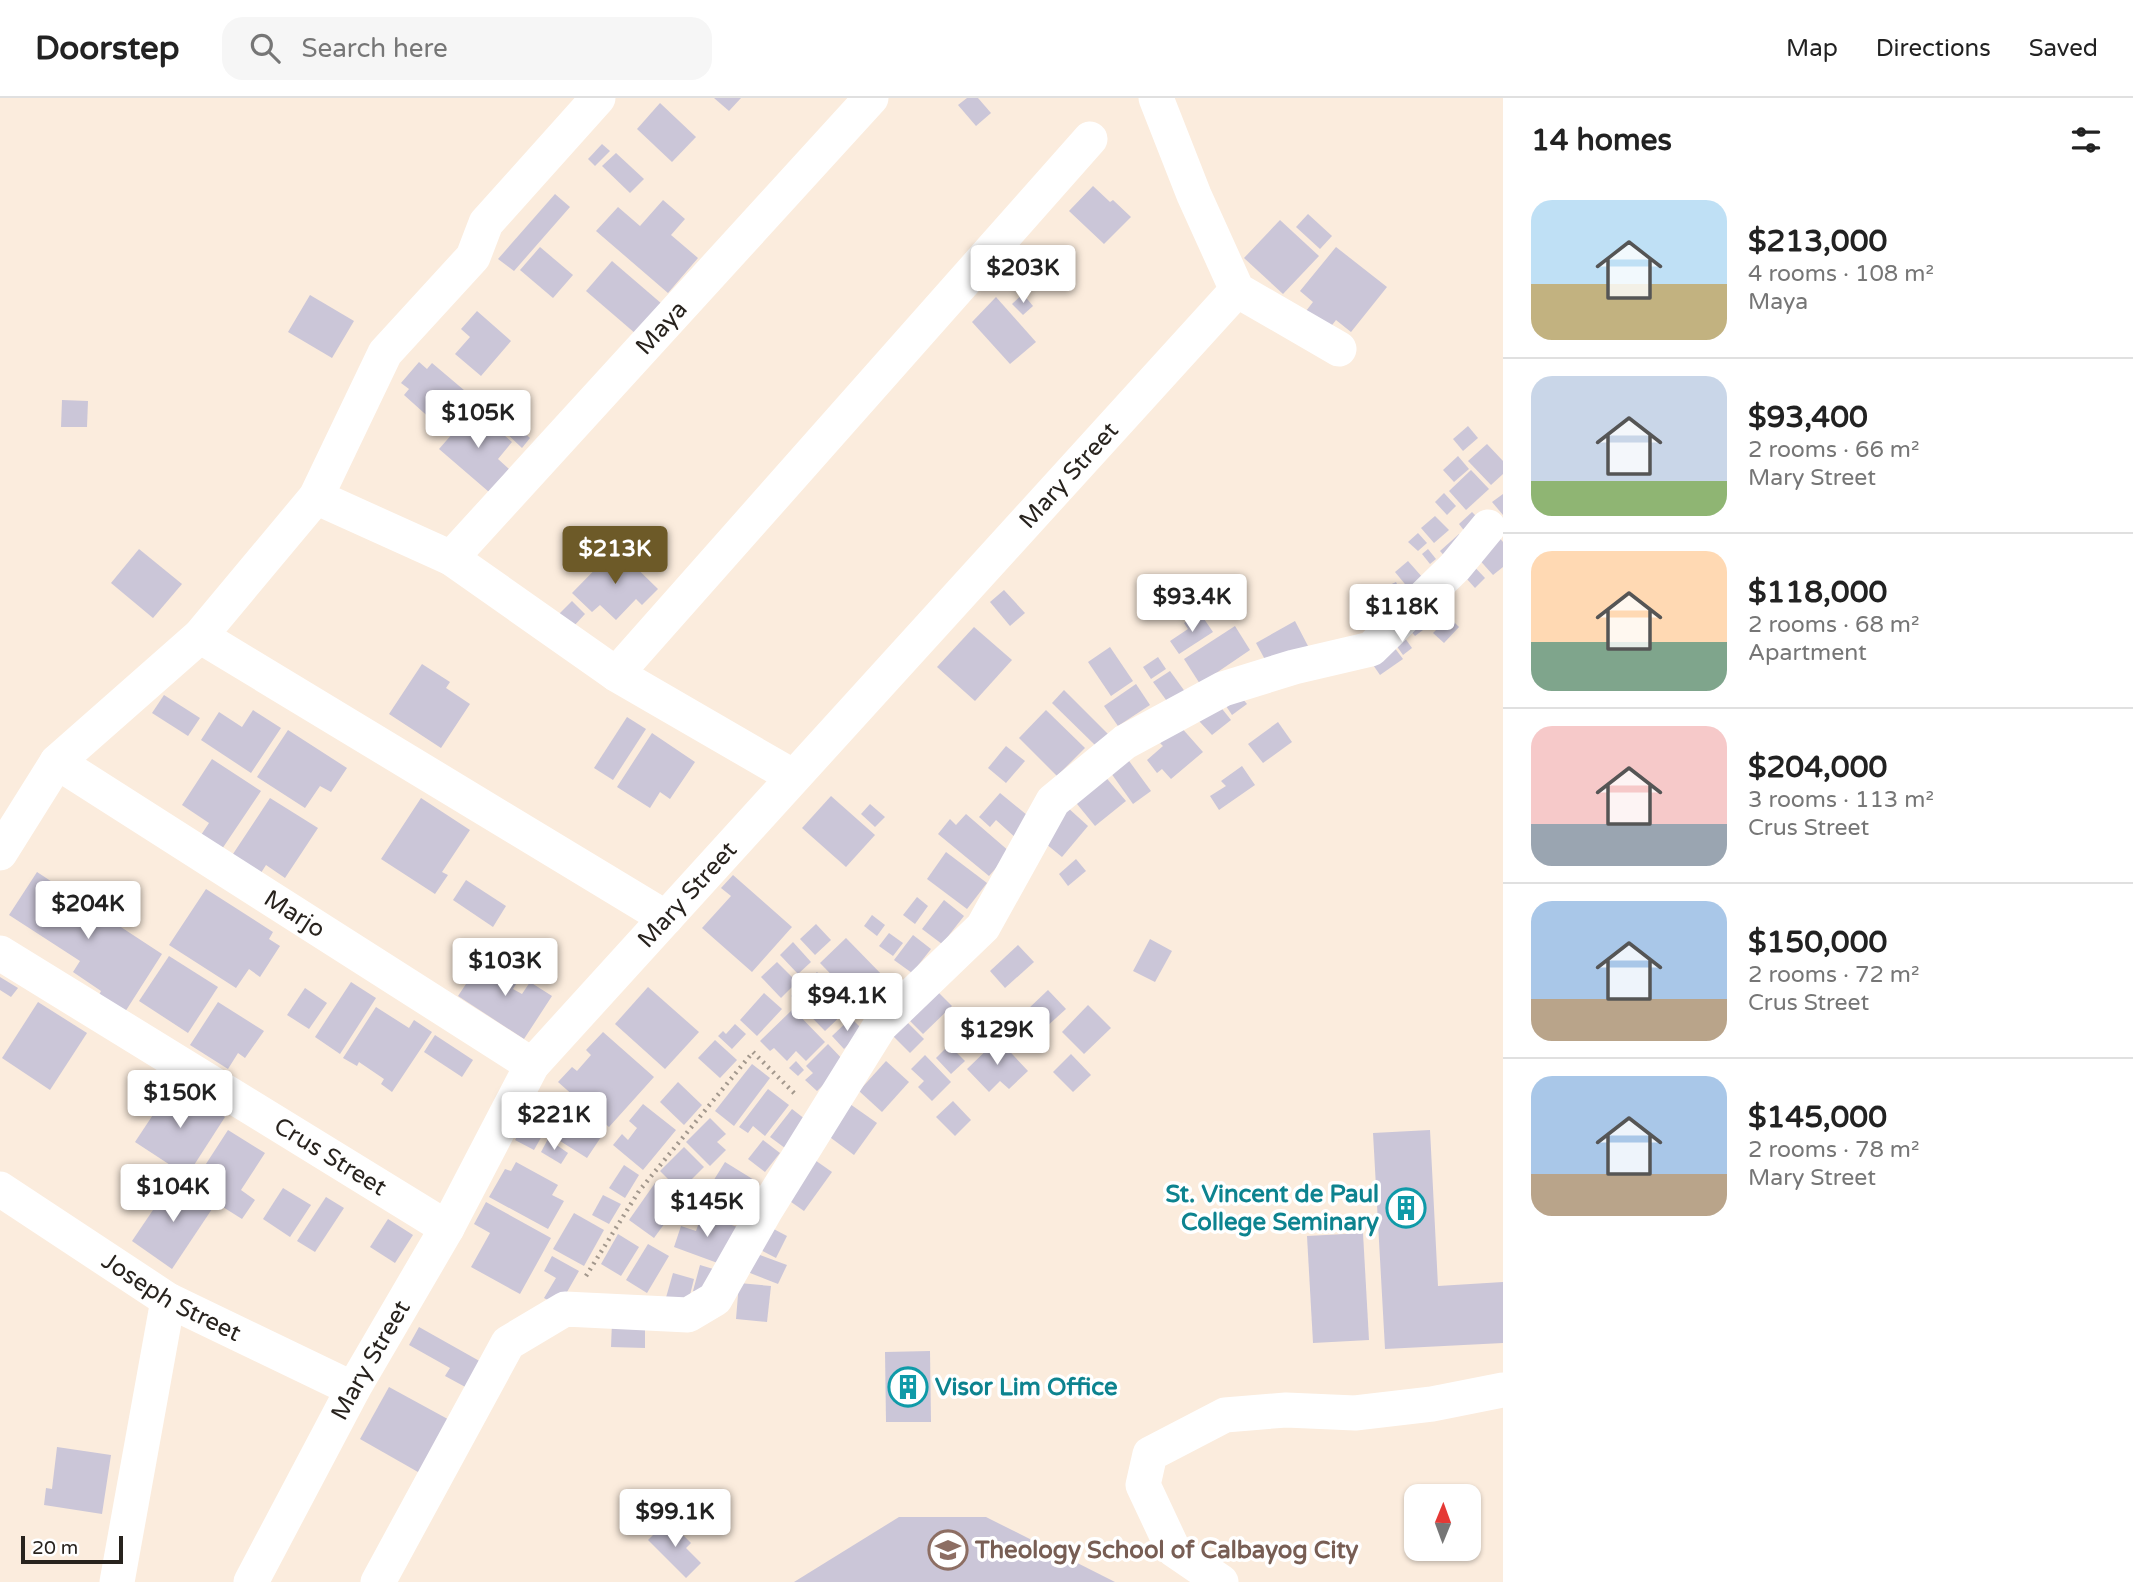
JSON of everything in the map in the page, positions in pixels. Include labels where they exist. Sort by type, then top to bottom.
[{"type":"street","points":[[0,853],[57,762],[200,636],[316,497],[385,354],[473,257],[485,223],[598,98]]},
{"type":"street","name":"Maya","points":[[451,558],[871,98]]},
{"type":"street","points":[[1156,98],[1194,195],[1237,290],[1339,349]]},
{"type":"street","points":[[616,674],[1090,139]]},
{"type":"street","name":"Mary Street","points":[[251,1582],[353,1390],[447,1228],[532,1065],[792,776],[1237,290]]},
{"type":"street","points":[[316,497],[451,558],[616,674],[792,776]]},
{"type":"street","points":[[378,1582],[508,1343],[565,1309],[688,1315],[715,1299],[765,1211],[880,1026],[983,927],[1053,801],[1125,742],[1223,689],[1294,667],[1371,649],[1455,567],[1488,527]]},
{"type":"street","points":[[200,636],[666,918]]},
{"type":"street","name":"Marjo","points":[[57,762],[532,1065]]},
{"type":"street","name":"Crus Street","points":[[0,953],[447,1228]]},
{"type":"street","name":"Joseph Street","points":[[0,1189],[167,1300],[353,1390]]},
{"type":"street","points":[[117,1582],[167,1300]]},
{"type":"street","points":[[1221,1582],[1173,1549],[1143,1485],[1150,1454],[1225,1415],[1286,1410],[1355,1413],[1432,1404],[1503,1390]]},
{"type":"path","points":[[565,1309],[639,1191],[753,1052],[822,1121]]},
{"type":"building","points":[[714,98],[741,98],[729,111]]},
{"type":"building","points":[[967,98],[978,98],[991,113],[976,126],[958,105]]},
{"type":"building","points":[[660,103],[696,137],[672,162],[637,129]]},
{"type":"building","points":[[602,144],[610,151],[595,166],[588,159]]},
{"type":"building","points":[[616,153],[644,179],[630,193],[602,166]]},
{"type":"building","points":[[1093,186],[1131,217],[1104,244],[1069,211]]},
{"type":"building","points":[[555,194],[570,207],[514,271],[498,259]]},
{"type":"building","points":[[663,200],[685,219],[671,235],[698,258],[668,293],[596,231],[618,207],[640,226]]},
{"type":"building","points":[[1308,214],[1332,236],[1320,249],[1296,227]]},
{"type":"building","points":[[1280,220],[1319,256],[1283,294],[1244,258]]},
{"type":"building","points":[[540,247],[573,275],[553,298],[520,270]]},
{"type":"building","points":[[1336,247],[1387,287],[1351,332],[1336,320],[1329,329],[1306,311],[1313,302],[1300,291]]},
{"type":"building","points":[[612,261],[662,304],[636,334],[586,291]]},
{"type":"building","points":[[1023,294],[1033,306],[1023,315],[1012,304]]},
{"type":"building","points":[[310,295],[354,321],[332,358],[288,332]]},
{"type":"building","points":[[996,297],[1036,342],[1010,364],[972,322]]},
{"type":"building","points":[[477,311],[511,341],[481,376],[455,354],[470,337],[461,329]]},
{"type":"building","points":[[419,362],[427,369],[432,363],[471,396],[442,429],[404,395],[409,389],[401,383]]},
{"type":"building","points":[[62,400],[88,401],[87,427],[61,427]]},
{"type":"building","points":[[474,409],[512,442],[498,459],[509,469],[489,492],[439,449]]},
{"type":"building","points":[[512,422],[530,438],[522,448],[504,431]]},
{"type":"building","points":[[1468,426],[1478,438],[1463,451],[1453,439]]},
{"type":"building","points":[[1487,444],[1503,461],[1503,474],[1491,485],[1468,461]]},
{"type":"building","points":[[1458,456],[1469,469],[1454,482],[1443,470]]},
{"type":"building","points":[[1471,470],[1489,489],[1466,510],[1449,491]]},
{"type":"building","points":[[1444,493],[1456,506],[1447,515],[1435,502]]},
{"type":"building","points":[[1503,494],[1503,515],[1492,502]]},
{"type":"building","points":[[1472,512],[1480,520],[1466,533],[1459,524]]},
{"type":"building","points":[[1435,516],[1449,530],[1434,543],[1421,528]]},
{"type":"building","points":[[1418,533],[1427,543],[1418,551],[1408,542]]},
{"type":"building","points":[[1459,534],[1468,543],[1449,561],[1440,551]]},
{"type":"building","points":[[1498,536],[1503,542],[1503,567],[1493,575],[1476,556]]},
{"type":"building","points":[[616,548],[658,589],[642,605],[636,599],[616,620],[600,605],[592,612],[572,593]]},
{"type":"building","points":[[139,549],[182,584],[153,618],[111,583]]},
{"type":"building","points":[[1428,549],[1436,559],[1430,564],[1422,554]]},
{"type":"building","points":[[1468,560],[1485,578],[1475,588],[1466,578]]},
{"type":"building","points":[[1408,561],[1423,578],[1409,589],[1395,572]]},
{"type":"building","points":[[1396,582],[1408,606],[1369,624],[1357,600]]},
{"type":"building","points":[[1004,590],[1025,613],[1010,626],[990,602]]},
{"type":"building","points":[[572,601],[585,614],[573,627],[559,614]]},
{"type":"building","points":[[1200,613],[1213,632],[1179,654],[1170,641],[1188,629],[1184,623]]},
{"type":"building","points":[[1419,616],[1427,627],[1415,636],[1406,625]]},
{"type":"building","points":[[1449,617],[1459,627],[1444,643],[1433,633]]},
{"type":"building","points":[[1295,621],[1308,646],[1269,667],[1256,643]]},
{"type":"building","points":[[1235,626],[1250,650],[1200,684],[1184,659]]},
{"type":"building","points":[[974,627],[1012,660],[975,701],[937,667]]},
{"type":"building","points":[[1402,634],[1412,648],[1403,655],[1393,641]]},
{"type":"building","points":[[1391,643],[1403,659],[1380,675],[1369,659]]},
{"type":"building","points":[[1110,647],[1133,681],[1111,696],[1088,662]]},
{"type":"building","points":[[1158,657],[1166,669],[1151,679],[1143,667]]},
{"type":"building","points":[[422,664],[450,682],[446,688],[470,704],[441,748],[389,714]]},
{"type":"building","points":[[1170,671],[1186,693],[1169,704],[1153,682]]},
{"type":"building","points":[[1136,684],[1150,705],[1118,726],[1104,706]]},
{"type":"building","points":[[1064,690],[1109,735],[1097,747],[1052,703]]},
{"type":"building","points":[[1238,693],[1247,704],[1232,715],[1224,703]]},
{"type":"building","points":[[164,695],[200,718],[188,736],[152,713]]},
{"type":"building","points":[[1219,705],[1231,720],[1212,735],[1199,721]]},
{"type":"building","points":[[253,710],[281,728],[251,773],[201,740],[219,712],[242,727]]},
{"type":"building","points":[[1046,710],[1085,748],[1057,776],[1019,738]]},
{"type":"building","points":[[627,717],[646,729],[613,780],[594,768]]},
{"type":"building","points":[[1278,722],[1292,742],[1263,763],[1248,744]]},
{"type":"building","points":[[1180,726],[1203,752],[1171,779],[1162,769],[1157,773],[1147,760],[1163,746],[1160,743]]},
{"type":"building","points":[[288,730],[347,768],[331,792],[320,786],[305,808],[257,777]]},
{"type":"building","points":[[652,733],[695,762],[670,799],[660,792],[650,808],[617,787]]},
{"type":"building","points":[[1006,746],[1025,761],[1006,783],[988,768]]},
{"type":"building","points":[[1124,754],[1151,791],[1133,804],[1106,766]]},
{"type":"building","points":[[212,759],[261,791],[222,849],[201,835],[209,823],[182,805]]},
{"type":"building","points":[[1242,766],[1255,785],[1219,810],[1210,796],[1226,786],[1221,781]]},
{"type":"building","points":[[1103,774],[1126,801],[1095,826],[1073,799]]},
{"type":"building","points":[[1000,793],[1033,820],[1017,839],[996,820],[990,827],[979,817]]},
{"type":"building","points":[[831,796],[875,835],[846,867],[802,828]]},
{"type":"building","points":[[270,798],[318,828],[285,878],[266,865],[259,876],[231,857]]},
{"type":"building","points":[[421,798],[470,830],[442,872],[448,875],[435,894],[381,859]]},
{"type":"building","points":[[870,804],[885,817],[875,827],[861,814]]},
{"type":"building","points":[[1067,807],[1088,826],[1062,857],[1040,839]]},
{"type":"building","points":[[966,814],[1010,852],[989,876],[938,834],[950,819],[956,825]]},
{"type":"building","points":[[946,852],[987,883],[967,909],[927,879]]},
{"type":"building","points":[[1076,859],[1086,871],[1068,886],[1059,874]]},
{"type":"building","points":[[37,872],[162,954],[125,1012],[99,995],[101,991],[73,972],[80,961],[9,915]]},
{"type":"building","points":[[733,875],[792,927],[752,972],[702,928],[731,896],[721,888]]},
{"type":"building","points":[[466,880],[506,906],[493,927],[453,900]]},
{"type":"building","points":[[206,889],[273,932],[269,939],[280,946],[260,977],[249,969],[236,988],[169,945]]},
{"type":"building","points":[[917,897],[928,906],[915,924],[903,915]]},
{"type":"building","points":[[944,900],[964,916],[942,944],[922,929]]},
{"type":"building","points":[[872,915],[885,925],[877,936],[864,926]]},
{"type":"building","points":[[816,924],[831,940],[815,955],[800,939]]},
{"type":"building","points":[[889,933],[903,943],[893,956],[879,946]]},
{"type":"building","points":[[913,935],[931,949],[912,973],[894,960]]},
{"type":"building","points":[[846,938],[886,979],[860,1004],[820,963]]},
{"type":"building","points":[[1150,939],[1172,951],[1155,982],[1133,971]]},
{"type":"building","points":[[793,942],[811,962],[798,974],[780,955]]},
{"type":"building","points":[[1018,945],[1034,962],[1005,988],[990,971]]},
{"type":"building","points":[[169,956],[218,987],[188,1033],[139,1001]]},
{"type":"building","points":[[498,961],[521,976],[513,989],[522,994],[530,982],[552,996],[524,1039],[458,996],[478,966],[489,973]]},
{"type":"building","points":[[777,962],[797,982],[781,998],[761,977]]},
{"type":"building","points":[[817,972],[850,1007],[825,1031],[791,996]]},
{"type":"building","points":[[0,977],[18,988],[11,997],[0,990]]},
{"type":"building","points":[[351,982],[376,998],[340,1054],[315,1037]]},
{"type":"building","points":[[648,987],[699,1032],[665,1069],[615,1024]]},
{"type":"building","points":[[305,988],[327,1003],[309,1029],[287,1015]]},
{"type":"building","points":[[936,990],[952,1006],[923,1034],[907,1018]]},
{"type":"building","points":[[1048,990],[1066,1009],[1045,1028],[1027,1010]]},
{"type":"building","points":[[764,993],[782,1009],[757,1036],[740,1020]]},
{"type":"building","points":[[38,1002],[87,1033],[50,1090],[2,1058]]},
{"type":"building","points":[[218,1002],[264,1031],[245,1058],[238,1053],[228,1069],[190,1045]]},
{"type":"building","points":[[1088,1005],[1111,1028],[1084,1054],[1062,1032]]},
{"type":"building","points":[[376,1007],[409,1028],[414,1020],[432,1032],[392,1092],[381,1084],[384,1079],[359,1062],[357,1066],[343,1058]]},
{"type":"building","points":[[793,1009],[825,1042],[806,1061],[796,1051],[787,1061],[774,1048],[770,1051],[760,1041]]},
{"type":"building","points":[[902,1017],[924,1039],[910,1053],[888,1031]]},
{"type":"building","points":[[851,1018],[863,1030],[844,1049],[832,1036]]},
{"type":"building","points":[[735,1024],[746,1034],[732,1049],[718,1036],[723,1031],[726,1034]]},
{"type":"building","points":[[603,1032],[654,1077],[609,1127],[558,1082],[572,1067],[577,1071],[591,1055],[586,1050]]},
{"type":"building","points":[[435,1035],[473,1060],[462,1077],[424,1052]]},
{"type":"building","points":[[998,1039],[1028,1071],[1009,1089],[1000,1081],[989,1092],[967,1069]]},
{"type":"building","points":[[715,1040],[737,1060],[720,1078],[698,1058]]},
{"type":"building","points":[[828,1044],[846,1063],[817,1091],[805,1080],[813,1073],[806,1066]]},
{"type":"building","points":[[949,1045],[965,1061],[951,1074],[936,1058]]},
{"type":"building","points":[[1071,1054],[1091,1075],[1073,1092],[1053,1072]]},
{"type":"building","points":[[925,1055],[951,1082],[932,1101],[918,1087],[924,1081],[911,1069]]},
{"type":"building","points":[[796,1061],[804,1070],[798,1076],[789,1068]]},
{"type":"building","points":[[886,1061],[909,1082],[882,1112],[859,1091]]},
{"type":"building","points":[[752,1064],[770,1078],[734,1126],[715,1111]]},
{"type":"building","points":[[678,1082],[702,1105],[684,1125],[660,1102]]},
{"type":"building","points":[[174,1083],[225,1117],[187,1176],[135,1142]]},
{"type":"building","points":[[768,1089],[789,1105],[765,1136],[753,1126],[748,1133],[739,1127]]},
{"type":"building","points":[[953,1101],[971,1120],[955,1136],[936,1117]]},
{"type":"building","points":[[643,1104],[676,1130],[643,1170],[613,1145],[622,1134],[628,1140],[637,1128],[629,1121]]},
{"type":"building","points":[[850,1104],[877,1123],[854,1155],[827,1135]]},
{"type":"building","points":[[550,1105],[601,1137],[587,1158],[549,1134],[554,1125],[542,1117]]},
{"type":"building","points":[[792,1109],[810,1123],[789,1151],[770,1137]]},
{"type":"building","points":[[710,1118],[726,1134],[717,1142],[726,1150],[710,1166],[686,1142]]},
{"type":"building","points":[[538,1119],[548,1125],[534,1150],[515,1140],[526,1121],[534,1125]]},
{"type":"building","points":[[228,1130],[265,1153],[241,1190],[255,1200],[242,1219],[191,1187]]},
{"type":"building","name":"St. Vincent de Paul College Seminary","points":[[1430,1130],[1438,1286],[1503,1282],[1503,1343],[1385,1349],[1373,1133]]},
{"type":"building","points":[[548,1139],[568,1153],[561,1164],[541,1152]]},
{"type":"building","points":[[763,1140],[780,1153],[765,1172],[748,1159]]},
{"type":"building","points":[[684,1147],[704,1167],[680,1191],[660,1171]]},
{"type":"building","points":[[812,1158],[832,1172],[804,1211],[784,1197]]},
{"type":"building","points":[[516,1162],[558,1185],[552,1195],[564,1201],[548,1229],[489,1197],[505,1169],[511,1171]]},
{"type":"building","points":[[725,1162],[759,1183],[740,1212],[707,1191]]},
{"type":"building","points":[[624,1165],[639,1175],[625,1198],[609,1188]]},
{"type":"building","points":[[174,1179],[214,1206],[172,1269],[132,1241]]},
{"type":"building","points":[[655,1183],[681,1201],[654,1238],[629,1220]]},
{"type":"building","points":[[283,1188],[311,1205],[290,1237],[263,1219]]},
{"type":"building","points":[[603,1195],[621,1204],[609,1224],[592,1215]]},
{"type":"building","points":[[326,1197],[344,1208],[315,1252],[297,1241]]},
{"type":"building","points":[[486,1202],[551,1238],[520,1294],[471,1267],[490,1233],[474,1224]]},
{"type":"building","points":[[574,1213],[604,1230],[584,1266],[553,1249]]},
{"type":"building","points":[[702,1214],[737,1227],[723,1265],[674,1247],[681,1226],[696,1231]]},
{"type":"building","points":[[388,1219],[413,1235],[395,1263],[370,1247]]},
{"type":"building","points":[[768,1226],[787,1236],[776,1258],[757,1248]]},
{"type":"building","points":[[1363,1233],[1369,1340],[1313,1343],[1307,1236]]},
{"type":"building","points":[[618,1234],[639,1247],[621,1276],[601,1264]]},
{"type":"building","points":[[648,1244],[669,1256],[647,1293],[626,1280]]},
{"type":"building","points":[[752,1252],[787,1265],[778,1284],[745,1271]]},
{"type":"building","points":[[552,1256],[579,1271],[559,1306],[544,1298],[556,1278],[544,1271]]},
{"type":"building","points":[[700,1265],[720,1271],[713,1297],[693,1291]]},
{"type":"building","points":[[673,1273],[694,1279],[687,1307],[665,1301]]},
{"type":"building","points":[[739,1283],[771,1286],[767,1322],[736,1319]]},
{"type":"building","points":[[612,1322],[645,1322],[645,1348],[611,1347]]},
{"type":"building","points":[[419,1327],[483,1363],[469,1389],[445,1376],[450,1368],[409,1345]]},
{"type":"building","name":"Visor Lim Office","points":[[930,1351],[931,1422],[886,1422],[885,1352]]},
{"type":"building","points":[[389,1387],[455,1423],[425,1476],[360,1439]]},
{"type":"building","points":[[57,1447],[111,1455],[102,1514],[44,1505],[46,1488],[52,1489]]},
{"type":"building","points":[[689,1494],[700,1505],[689,1516],[678,1506]]},
{"type":"building","name":"Theology School of Calbayog City","points":[[899,1517],[986,1517],[1115,1582],[794,1582]]},
{"type":"building","points":[[668,1520],[691,1543],[686,1548],[701,1563],[686,1578],[648,1540]]},
{"type":"place","name":"St. Vincent de Paul College Seminary","points":[[1406,1208]]},
{"type":"place","name":"Visor Lim Office","points":[[908,1387]]},
{"type":"place","name":"Theology School of Calbayog City","points":[[948,1550]]}]
